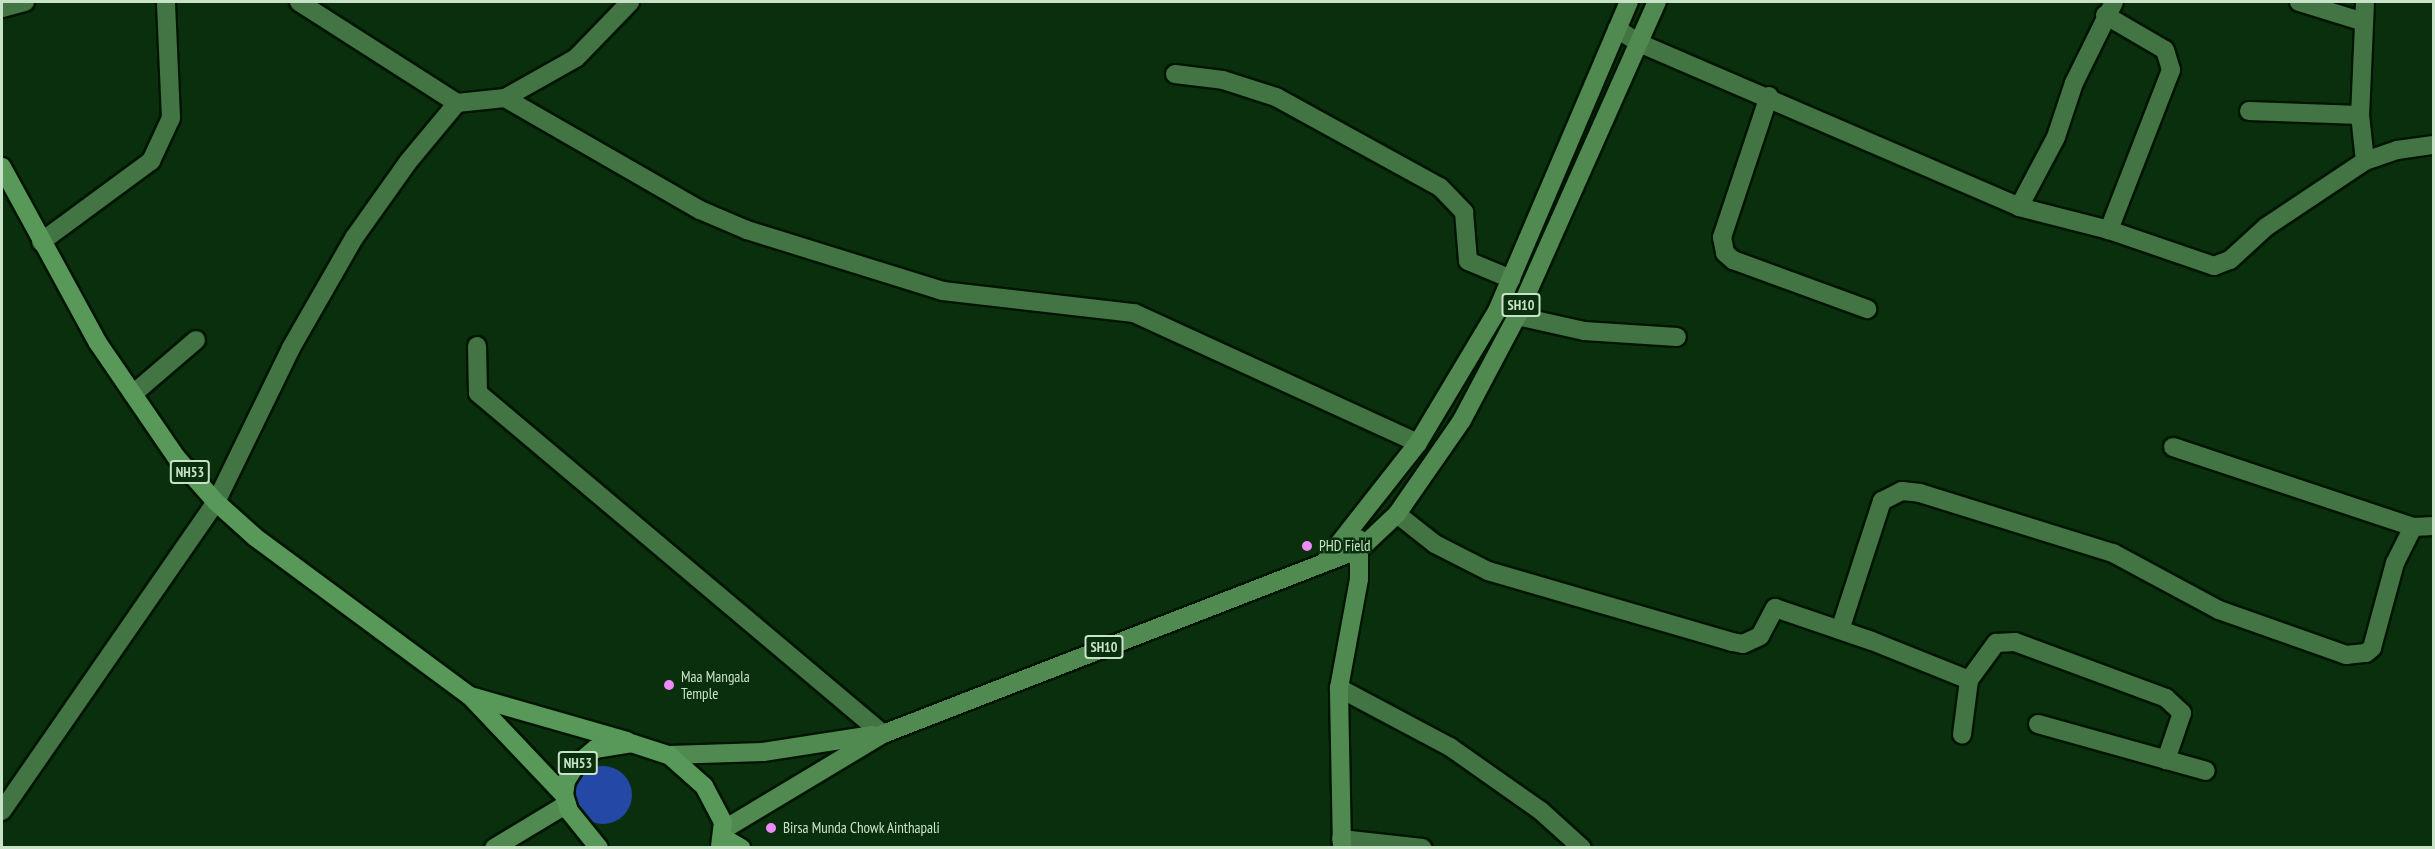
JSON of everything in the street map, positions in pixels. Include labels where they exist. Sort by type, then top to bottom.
[{"type":"highway","name":"NH53","points":[[2,167],[98,343],[176,457],[216,502],[255,537],[470,696],[566,800],[584,833],[599,848]]},
{"type":"highway","name":"NH53","points":[[470,696],[565,721],[669,755],[688,769],[716,802],[722,839]]},
{"type":"highway","name":"NH53","points":[[566,800],[566,781],[576,765],[595,749],[631,743]]},
{"type":"highway","points":[[722,839],[741,848]]},
{"type":"main road","name":"SH10","points":[[1325,562],[1418,443],[1459,380],[1511,279],[1629,2]]},
{"type":"main road","name":"SH10","points":[[722,839],[883,734],[1360,549],[1396,514],[1462,420],[1517,316],[1657,2]]},
{"type":"main road","points":[[1341,843],[1339,688],[1359,579],[1359,520]]},
{"type":"main road","name":"SH10","points":[[669,755],[763,752],[883,734]]},
{"type":"main road","points":[[494,848],[566,800]]},
{"type":"street","points":[[2,8],[25,2]]},
{"type":"street","points":[[41,242],[151,161],[171,118],[166,2]]},
{"type":"street","points":[[299,2],[457,103],[505,98],[576,58],[630,2]]},
{"type":"street","points":[[2299,2],[2364,22]]},
{"type":"street","points":[[2365,2],[2360,115],[2365,161]]},
{"type":"street","points":[[2019,207],[2056,137],[2074,83],[2109,8],[2165,50],[2171,70],[2109,230]]},
{"type":"street","points":[[1617,29],[1639,43],[1769,96],[2019,207],[2109,230],[2214,266],[2230,260],[2266,227],[2365,161],[2397,150],[2433,145]]},
{"type":"street","points":[[1175,74],[1223,80],[1276,97],[1440,187],[1464,212],[1468,261],[1511,279]]},
{"type":"street","points":[[1769,96],[1722,237],[1725,252],[1733,260],[1867,309]]},
{"type":"street","points":[[505,98],[700,210],[747,230],[943,291],[1134,313],[1418,443]]},
{"type":"street","points":[[2,811],[216,502],[291,348],[354,238],[457,103]]},
{"type":"street","points":[[2249,111],[2360,115]]},
{"type":"street","points":[[1517,316],[1584,332],[1677,337]]},
{"type":"street","points":[[133,394],[196,340]]},
{"type":"street","points":[[477,346],[478,393],[883,734]]},
{"type":"street","points":[[2173,447],[2413,527],[2433,526]]},
{"type":"street","points":[[1840,630],[1882,501],[1902,491],[1920,493],[2113,553],[2219,610],[2346,656],[2366,653],[2372,648],[2395,563],[2413,527]]},
{"type":"street","points":[[1396,514],[1435,544],[1488,571],[1732,642],[1743,644],[1760,636],[1774,608],[1840,630],[1969,680]]},
{"type":"street","points":[[1962,735],[1969,680],[1996,643],[2015,642],[2166,698],[2182,712],[2166,760]]},
{"type":"street","points":[[1339,688],[1450,747],[1541,811],[1582,848]]},
{"type":"street","points":[[2038,724],[2206,771]]},
{"type":"street","points":[[1341,843],[1423,848]]},
{"type":"water","points":[[597,766],[609,766],[624,774],[632,789],[632,801],[624,816],[609,824],[597,824],[582,816],[574,801],[574,789],[582,774]]},
{"type":"place","name":"PHD Field","points":[[1307,546]]},
{"type":"place","name":"Maa Mangala Temple","points":[[669,685]]},
{"type":"place","name":"Birsa Munda Chowk Ainthapali","points":[[771,828]]}]
